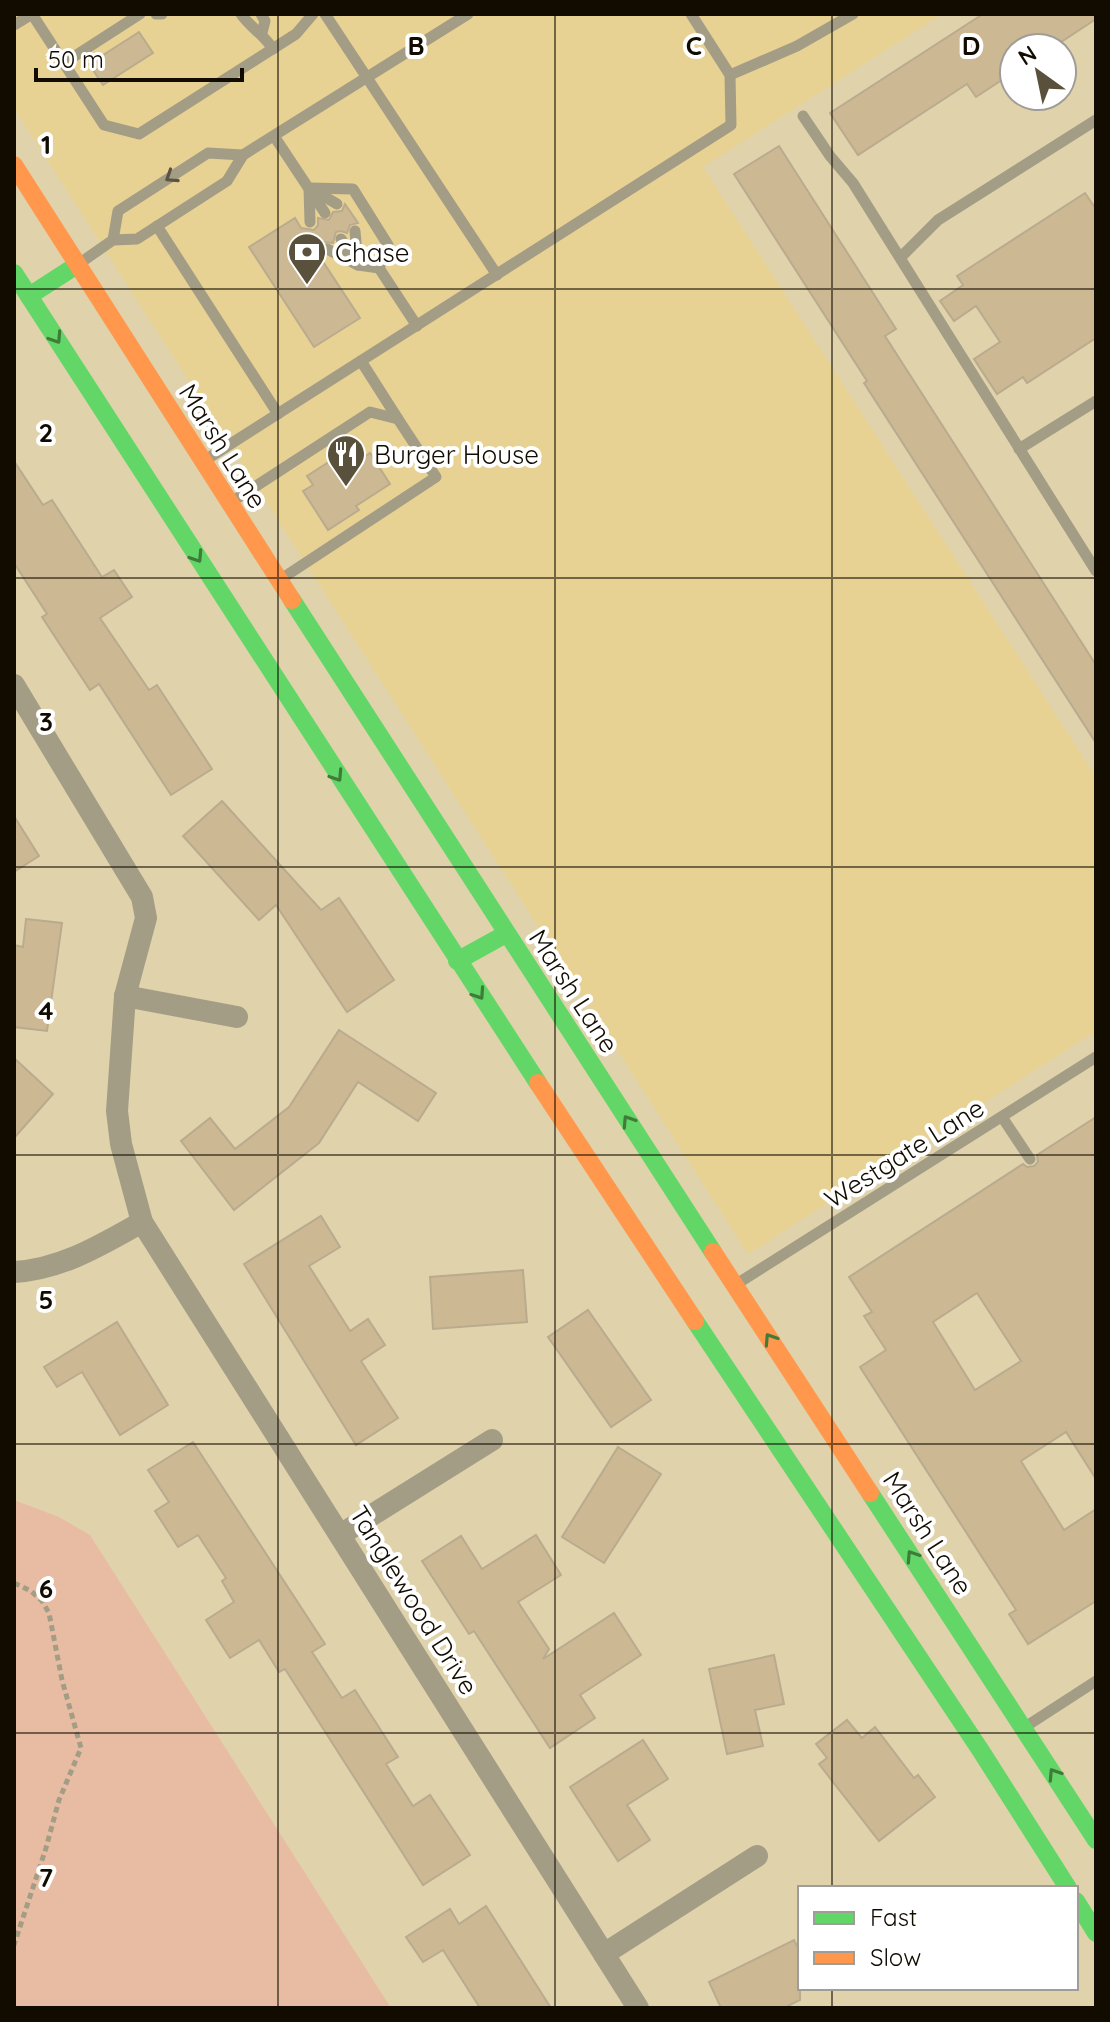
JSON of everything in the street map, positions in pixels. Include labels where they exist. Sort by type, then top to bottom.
[{"type":"main road","name":"Marsh Lane","points":[[14,165],[729,1289],[1024,1727],[1096,1840]]},
{"type":"main road","points":[[29,296],[77,265]]},
{"type":"main road","points":[[14,273],[457,961],[992,1745],[1067,1886]]},
{"type":"main road","points":[[457,961],[506,934]]},
{"type":"main road","points":[[992,1745],[1024,1727]]},
{"type":"main road","points":[[1078,1904],[1096,1933]]},
{"type":"street","name":"Tanglewood Drive","points":[[14,685],[142,897],[146,918],[125,996],[117,1111],[121,1144],[142,1222],[638,2008]]},
{"type":"street","points":[[125,996],[237,1017]]},
{"type":"street","points":[[14,1272],[36,1271],[79,1257],[142,1222]]},
{"type":"street","points":[[340,1535],[492,1440]]},
{"type":"street","points":[[604,1954],[757,1856]]},
{"type":"lane","points":[[14,25],[32,14],[104,125],[139,134],[296,34],[313,14]]},
{"type":"lane","points":[[64,63],[140,14]]},
{"type":"lane","points":[[241,14],[252,29],[262,33],[273,49]]},
{"type":"lane","points":[[261,14],[265,21],[262,33]]},
{"type":"lane","points":[[325,14],[497,275]]},
{"type":"lane","points":[[77,265],[113,240],[137,239],[227,181],[243,155],[468,14]]},
{"type":"lane","points":[[203,462],[731,125],[730,75],[691,14]]},
{"type":"lane","points":[[730,75],[797,46],[853,14]]},
{"type":"lane","points":[[803,116],[853,183],[901,257],[1096,571]]},
{"type":"lane","points":[[901,257],[938,220],[1095,121]]},
{"type":"lane","points":[[274,136],[325,213]]},
{"type":"lane","points":[[113,240],[118,211],[208,153],[243,155]]},
{"type":"lane","points":[[309,188],[337,204]]},
{"type":"lane","points":[[309,188],[310,222]]},
{"type":"lane","points":[[309,188],[353,189],[388,245],[379,268]]},
{"type":"lane","points":[[157,226],[278,414]]},
{"type":"lane","points":[[355,231],[358,265]]},
{"type":"lane","points":[[341,239],[358,265]]},
{"type":"lane","points":[[327,249],[358,265],[379,268],[417,326]]},
{"type":"lane","points":[[278,581],[436,477],[361,361]]},
{"type":"lane","points":[[1019,449],[1096,401]]},
{"type":"lane","points":[[230,504],[370,412],[398,419]]},
{"type":"lane","name":"Westgate Lane","points":[[729,1289],[1096,1057]]},
{"type":"lane","points":[[1002,1117],[1030,1159]]},
{"type":"lane","points":[[1024,1727],[1096,1681]]},
{"type":"path","points":[[14,1583],[31,1591],[49,1613],[62,1680],[81,1748],[59,1800],[14,1945]]},
{"type":"shaded area","points":[[14,14],[942,14],[703,167],[1096,777],[1096,1031],[748,1254],[14,108]]},
{"type":"shaded area","points":[[14,1500],[59,1517],[90,1535],[391,2008],[14,2008]]},
{"type":"building","points":[[983,14],[1096,14],[1096,19],[1076,32],[998,32],[998,83],[976,97],[967,84],[858,155],[830,113]]},
{"type":"building","points":[[139,32],[153,53],[103,85],[89,64]]},
{"type":"building","points":[[779,146],[896,329],[885,336],[1096,665],[1096,743],[864,383],[867,381],[734,174]]},
{"type":"building","points":[[1085,193],[1096,209],[1096,338],[1027,383],[1023,377],[997,394],[974,359],[1000,342],[976,306],[954,321],[940,301],[963,285],[957,276]]},
{"type":"building","name":"Chase","points":[[345,204],[358,223],[350,225],[347,233],[336,232],[333,243],[322,242],[318,254],[360,318],[314,347],[249,247],[295,218],[301,228],[314,230],[318,218],[329,220],[333,212],[342,211]]},
{"type":"building","name":"Burger House","points":[[352,447],[360,460],[370,453],[390,484],[356,506],[359,510],[328,530],[303,491],[313,485],[307,476]]},
{"type":"building","points":[[14,461],[43,505],[52,500],[102,577],[114,570],[132,597],[100,618],[149,690],[157,685],[212,769],[171,795],[99,684],[90,690],[42,617],[47,614],[14,563]]},
{"type":"building","points":[[222,801],[321,910],[339,898],[394,980],[347,1012],[276,905],[259,920],[183,836]]},
{"type":"building","points":[[14,816],[39,856],[14,872]]},
{"type":"building","points":[[26,919],[62,923],[47,1031],[14,1027],[14,945],[23,947]]},
{"type":"building","points":[[339,1030],[436,1093],[418,1121],[358,1082],[319,1143],[234,1210],[181,1141],[210,1118],[235,1149],[289,1107]]},
{"type":"building","points":[[14,1058],[53,1094],[14,1138]]},
{"type":"building","points":[[1096,1117],[1096,1479],[1066,1432],[1021,1461],[1064,1530],[1096,1509],[1096,1601],[1028,1644],[1009,1614],[1016,1610],[860,1367],[886,1350],[864,1316],[872,1312],[849,1277],[1023,1164],[1034,1166],[1038,1162],[1037,1155]],"holes":[[[977,1293],[1021,1361],[975,1390],[933,1322]]]},
{"type":"building","points":[[321,1216],[340,1247],[309,1266],[350,1331],[368,1319],[385,1345],[361,1361],[398,1418],[356,1445],[244,1264]]},
{"type":"building","points":[[523,1270],[527,1322],[433,1329],[430,1277]]},
{"type":"building","points":[[588,1310],[651,1400],[611,1427],[548,1337]]},
{"type":"building","points":[[117,1322],[168,1405],[120,1435],[82,1372],[57,1387],[44,1367]]},
{"type":"building","points":[[193,1442],[325,1644],[312,1652],[342,1698],[355,1690],[398,1757],[386,1764],[413,1806],[430,1795],[470,1855],[423,1885],[285,1669],[279,1672],[259,1640],[230,1658],[206,1620],[234,1602],[222,1581],[226,1578],[198,1535],[178,1547],[155,1511],[169,1502],[148,1470]]},
{"type":"building","points":[[618,1447],[661,1474],[604,1563],[562,1537]]},
{"type":"building","points":[[536,1535],[561,1575],[518,1602],[549,1649],[543,1659],[614,1613],[641,1655],[580,1695],[595,1718],[550,1748],[474,1631],[469,1634],[422,1561],[461,1536],[482,1569]]},
{"type":"building","points":[[774,1655],[784,1704],[755,1710],[763,1746],[727,1754],[709,1669]]},
{"type":"building","points":[[847,1720],[862,1738],[875,1727],[914,1778],[918,1775],[935,1797],[879,1841],[819,1764],[827,1758],[816,1744]]},
{"type":"building","points":[[643,1740],[668,1779],[627,1805],[650,1840],[618,1861],[570,1787]]},
{"type":"building","points":[[486,1906],[551,2008],[480,2008],[443,1950],[423,1962],[406,1937],[450,1909],[459,1924]]},
{"type":"building","points":[[794,1940],[798,1948],[800,2000],[784,2008],[721,2008],[709,1982]]},
{"type":"traffic: fast","points":[[29,296],[77,265]]},
{"type":"traffic: fast","points":[[14,273],[538,1083]]},
{"type":"traffic: fast","points":[[292,600],[713,1252]]},
{"type":"traffic: fast","points":[[457,961],[506,934]]},
{"type":"traffic: fast","points":[[695,1321],[981,1751],[1067,1886]]},
{"type":"traffic: fast","points":[[870,1493],[1096,1840]]},
{"type":"traffic: fast","points":[[1078,1904],[1096,1933]]},
{"type":"traffic: slow","points":[[14,165],[292,600]]},
{"type":"traffic: slow","points":[[538,1083],[695,1321]]},
{"type":"traffic: slow","points":[[713,1252],[870,1493]]},
{"type":"place","name":"Chase","points":[[307,286]]},
{"type":"place","name":"Burger House","points":[[346,488]]}]
